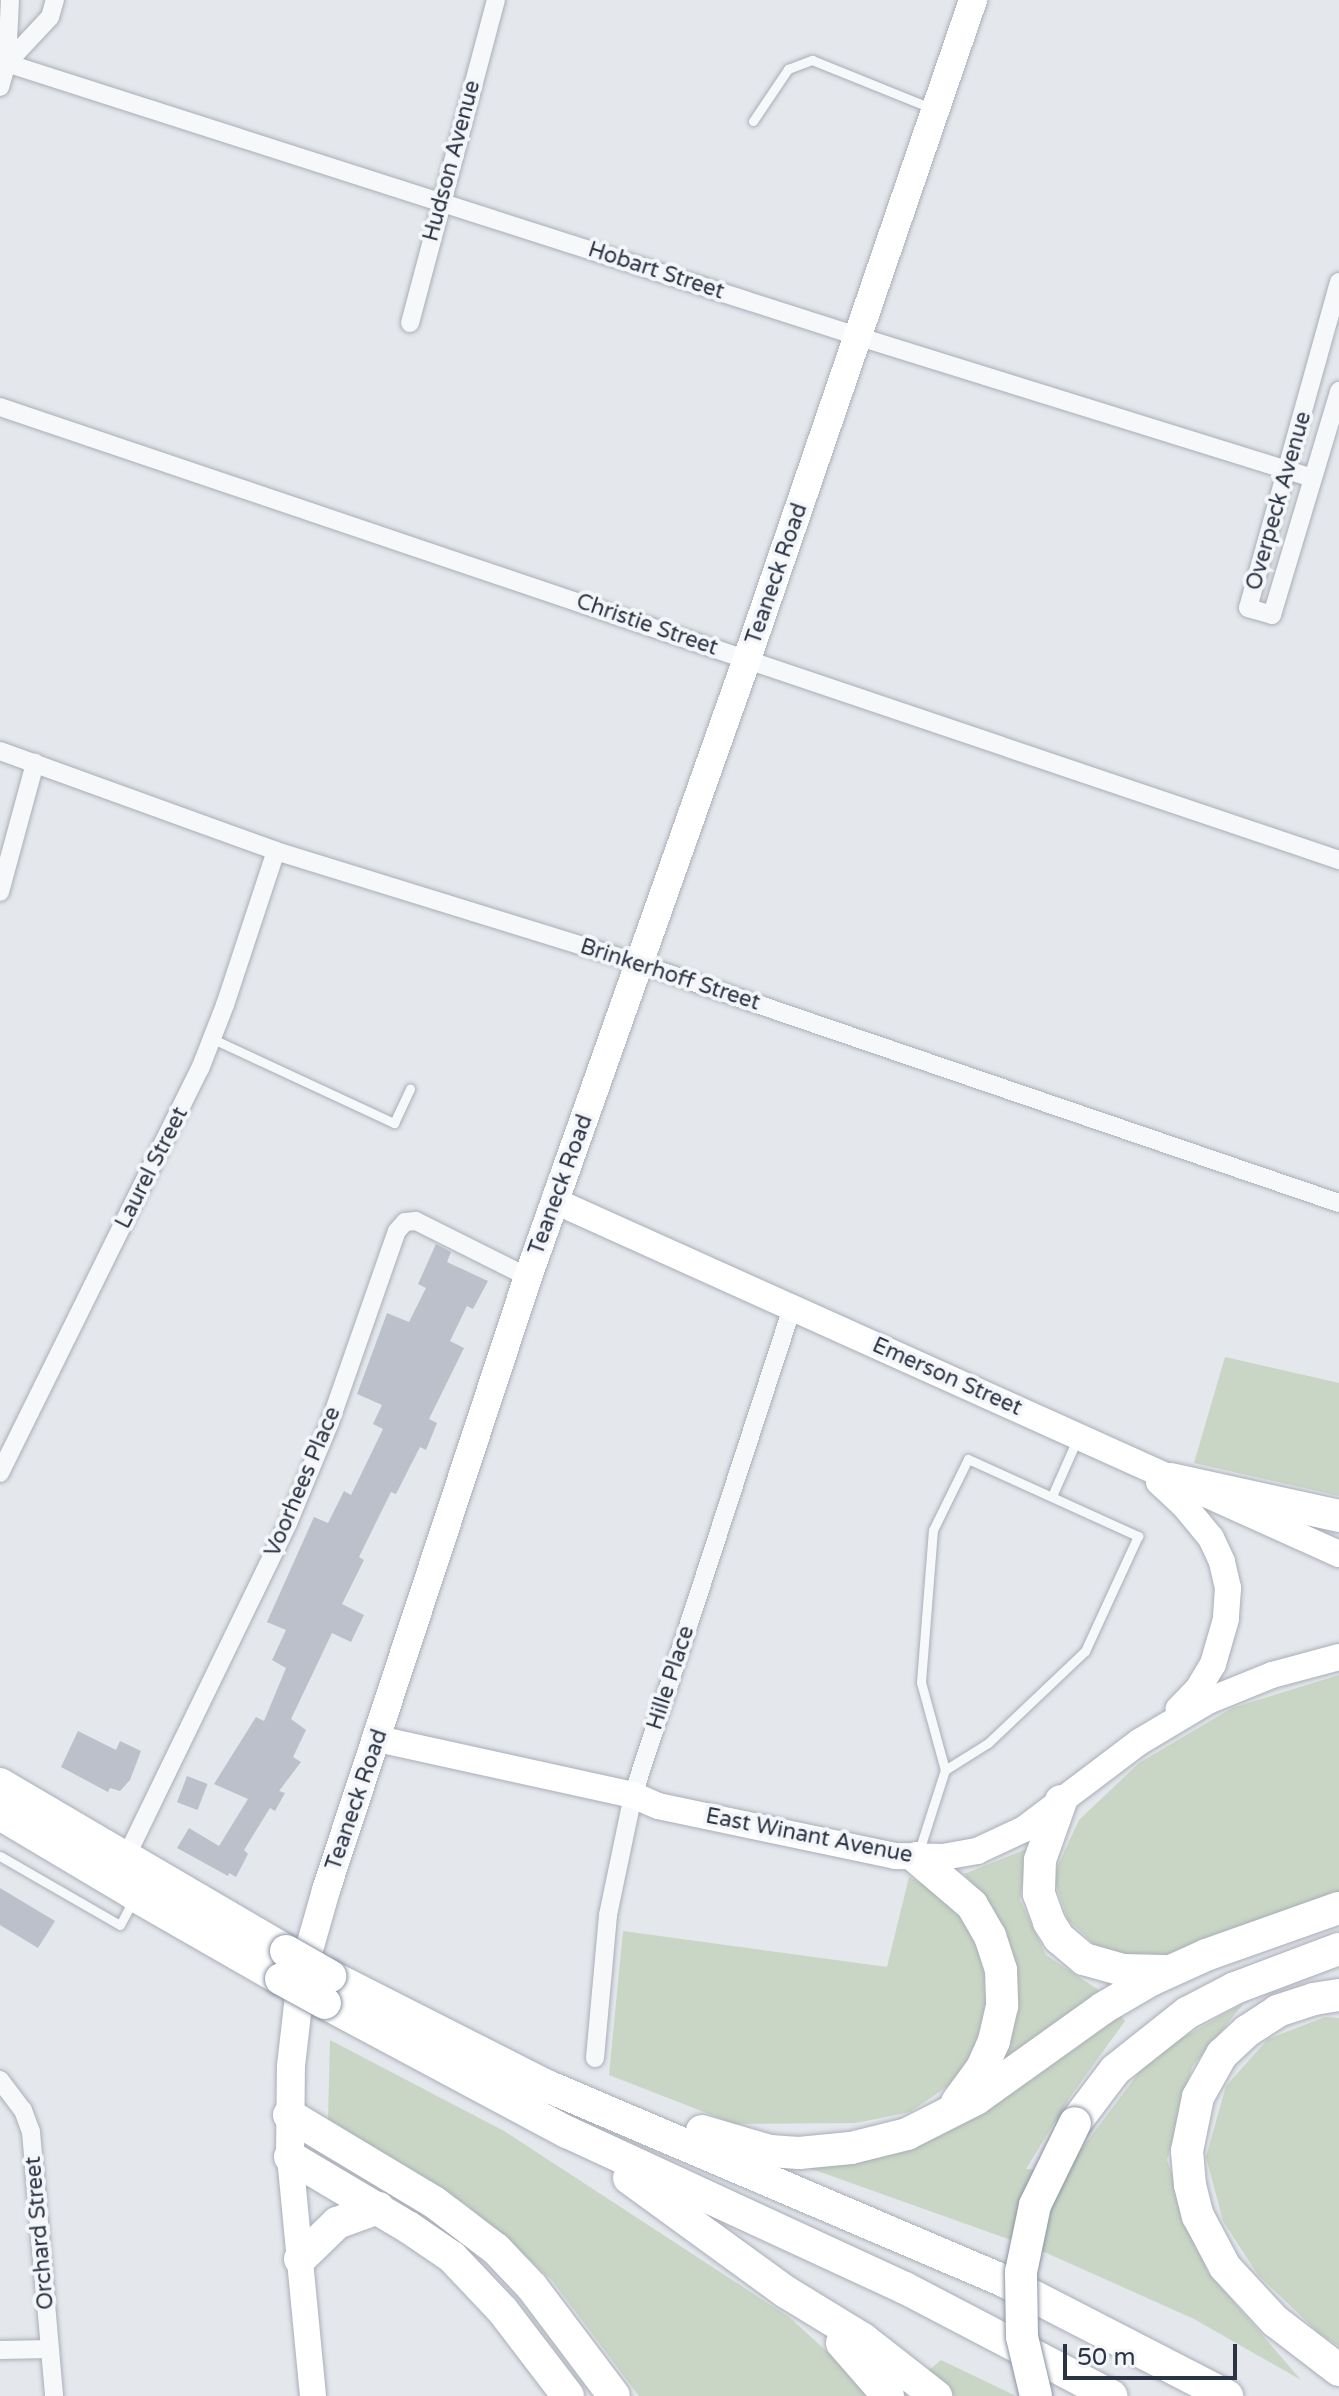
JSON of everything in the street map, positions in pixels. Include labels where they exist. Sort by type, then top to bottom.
[{"type":"highway","points":[[1170,1479],[1339,1516]]},
{"type":"highway","points":[[0,1783],[126,1857],[284,1965]]},
{"type":"highway","points":[[1061,1801],[1040,1860],[1039,1894],[1049,1922],[1071,1950],[1097,1965],[1167,1971]]},
{"type":"highway","points":[[2,1821],[136,1896],[284,1965],[567,2132],[786,2292],[863,2339],[936,2396]]},
{"type":"highway","points":[[917,1858],[972,1905],[990,1936],[1001,1970],[1002,2006],[994,2041],[973,2081],[945,2117]]},
{"type":"highway","points":[[610,2113],[701,2131],[770,2151],[799,2153],[866,2145],[907,2134],[945,2117],[1004,2080],[1119,1998],[1167,1971],[1339,1908]]},
{"type":"highway","points":[[1036,2396],[1022,2337],[1021,2272],[1035,2205],[1075,2123],[1115,2070],[1187,2013],[1235,1988],[1339,1949]]},
{"type":"highway","points":[[328,1990],[432,2031],[610,2113],[994,2277],[1227,2396]]},
{"type":"highway","points":[[1339,1995],[1314,1999],[1278,2011],[1247,2031],[1222,2054],[1205,2082],[1193,2114],[1187,2168],[1198,2216],[1225,2267],[1265,2312],[1339,2370]]},
{"type":"highway","points":[[289,2115],[445,2209],[496,2249],[532,2287],[614,2396]]},
{"type":"highway","points":[[567,2132],[905,2288],[1112,2396]]},
{"type":"highway","points":[[290,2157],[428,2238],[472,2276],[568,2396]]},
{"type":"highway","points":[[300,2259],[337,2223],[378,2208]]},
{"type":"highway","points":[[786,2292],[853,2354],[888,2396]]},
{"type":"main road","name":"Teaneck Road","points":[[313,2396],[290,2157],[289,2115],[301,1978],[326,1890],[528,1277],[860,337],[973,0]]},
{"type":"main road","name":"Emerson Street","points":[[555,1201],[1339,1554]]},
{"type":"main road","points":[[1131,1461],[1170,1491],[1203,1527],[1222,1562],[1228,1603],[1219,1651],[1206,1677],[1188,1701],[1139,1742]]},
{"type":"main road","name":"East Winant Avenue","points":[[378,1739],[633,1795],[658,1806],[917,1858],[960,1855],[993,1845],[1024,1829],[1139,1742],[1239,1687],[1339,1657]]},
{"type":"street","points":[[0,87],[10,0]]},
{"type":"street","points":[[3,62],[50,17],[55,0]]},
{"type":"street","name":"Hudson Avenue","points":[[410,323],[496,0]]},
{"type":"street","name":"Hobart Street","points":[[3,62],[860,337],[1312,478]]},
{"type":"street","name":"Overpeck Avenue","points":[[1338,399],[1272,615],[1248,608],[1310,395],[1339,282]]},
{"type":"street","points":[[1310,395],[1338,399]]},
{"type":"street","name":"Christie Street","points":[[0,407],[1339,860]]},
{"type":"street","name":"Brinkerhoff Street","points":[[0,751],[276,851],[640,964],[1339,1203]]},
{"type":"street","points":[[0,892],[35,763]]},
{"type":"street","name":"Laurel Street","points":[[0,1473],[213,1039],[276,851]]},
{"type":"street","name":"Voorhees Place","points":[[126,1857],[288,1523],[330,1422],[397,1231],[405,1222],[416,1221],[528,1277]]},
{"type":"street","name":"Hille Place","points":[[595,2058],[608,1915],[633,1795],[792,1308]]},
{"type":"street","name":"Orchard Street","points":[[0,2080],[23,2110],[31,2132],[54,2396]]},
{"type":"street","points":[[0,2350],[50,2349]]},
{"type":"lane","points":[[753,121],[788,69],[812,60],[936,110]]},
{"type":"lane","points":[[213,1039],[394,1123],[410,1088]]},
{"type":"lane","points":[[1052,1496],[1079,1436]]},
{"type":"lane","points":[[917,1858],[945,1770],[921,1682],[933,1530],[968,1459],[1138,1536],[1085,1651],[988,1743],[945,1770]]},
{"type":"lane","points":[[0,1856],[120,1925],[136,1896]]},
{"type":"green space","points":[[1225,1357],[1339,1383],[1339,1496],[1194,1463]]},
{"type":"green space","points":[[1339,1675],[1339,1895],[1161,1956],[1104,1953],[1068,1920],[1053,1876],[1079,1820],[1139,1763],[1232,1708]]},
{"type":"green space","points":[[1027,1849],[1020,1900],[1046,1955],[1100,1991],[997,2075],[985,1897],[964,1874]]},
{"type":"green space","points":[[909,1877],[952,1899],[984,1960],[987,2016],[964,2075],[910,2112],[856,2123],[735,2124],[609,2075],[623,1931],[887,1967]]},
{"type":"green space","points":[[1244,2003],[1192,2067],[1167,2160],[1207,2271],[1301,2380],[1194,2319],[1042,2251],[809,2168],[910,2146],[1031,2080],[1121,2016],[1125,2021],[1070,2097],[1026,2169],[1065,2171],[1152,2055]]},
{"type":"green space","points":[[1325,2017],[1339,2018],[1339,2346],[1319,2333],[1258,2275],[1223,2221],[1206,2157],[1226,2086],[1268,2039]]},
{"type":"green space","points":[[330,2040],[504,2131],[789,2317],[867,2388],[871,2396],[639,2396],[551,2279],[467,2205],[328,2119]]},
{"type":"green space","points":[[941,2360],[1015,2396],[955,2396],[928,2371]]},
{"type":"building","points":[[436,1244],[451,1252],[447,1262],[488,1281],[473,1309],[467,1306],[450,1341],[464,1348],[429,1419],[437,1423],[426,1450],[420,1447],[396,1494],[391,1492],[359,1557],[364,1560],[342,1604],[364,1615],[351,1642],[332,1633],[291,1719],[306,1730],[293,1757],[301,1762],[279,1791],[285,1793],[275,1811],[270,1808],[244,1850],[248,1854],[236,1877],[229,1873],[228,1876],[177,1848],[189,1828],[219,1846],[248,1799],[214,1784],[256,1717],[264,1721],[286,1668],[272,1660],[286,1630],[267,1622],[314,1517],[328,1523],[344,1491],[351,1495],[383,1429],[373,1424],[382,1405],[357,1394],[387,1313],[409,1322],[426,1288],[418,1284]]},
{"type":"building","points":[[78,1731],[116,1750],[120,1741],[141,1751],[130,1780],[120,1791],[110,1788],[108,1792],[61,1767]]},
{"type":"building","points":[[187,1776],[208,1784],[198,1810],[177,1802]]},
{"type":"building","points":[[0,1888],[55,1921],[38,1948],[0,1925]]}]
